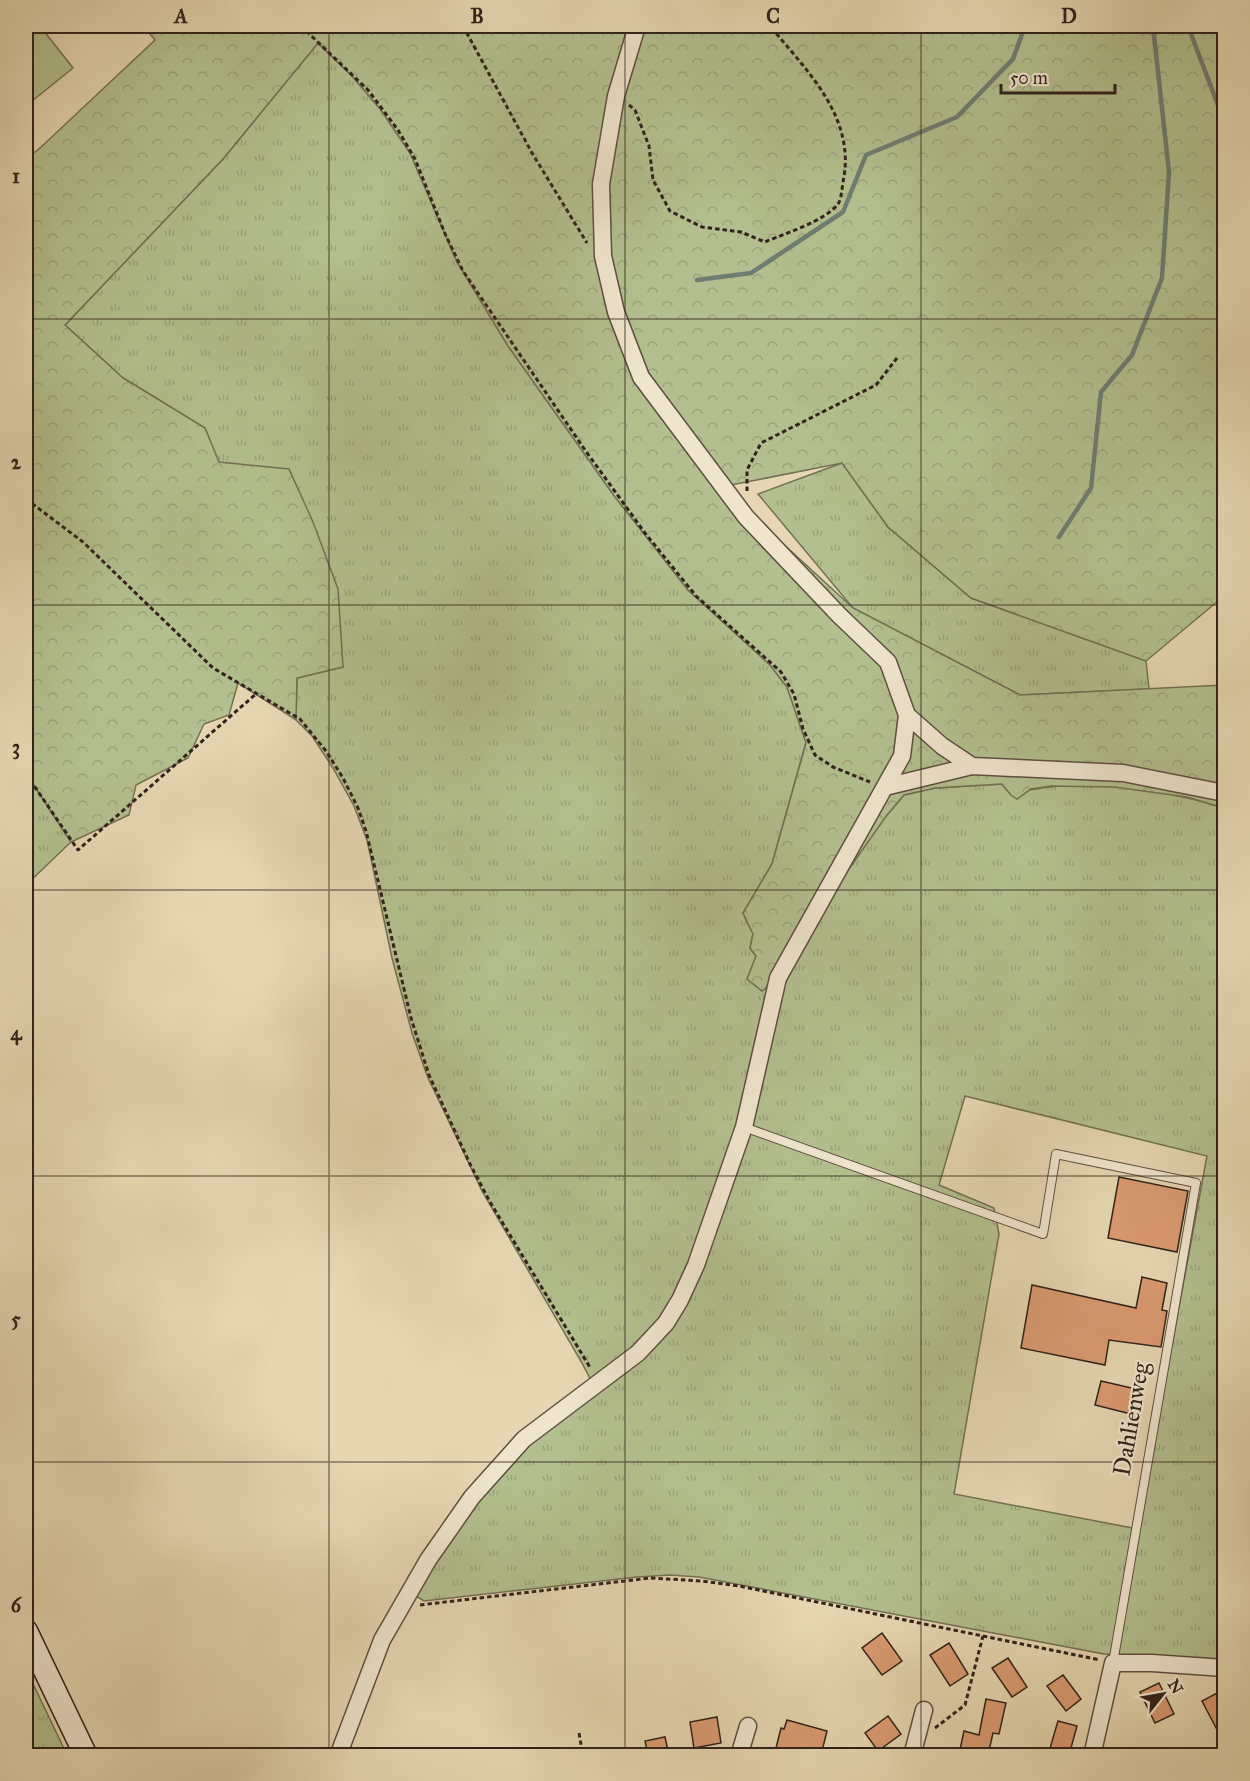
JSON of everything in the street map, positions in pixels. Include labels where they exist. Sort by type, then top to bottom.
[{"type":"street","points":[[338,1755],[382,1640],[428,1560],[472,1497],[524,1439],[638,1353],[666,1323],[684,1294],[744,1127],[778,978],[902,756],[907,715],[888,662],[839,615],[746,517],[641,377],[616,312],[603,256],[601,184],[616,96],[637,26]]},
{"type":"street","points":[[907,715],[942,747],[972,766]]},
{"type":"street","points":[[885,788],[972,766],[1123,773],[1224,793]]},
{"type":"street","points":[[26,1631],[86,1755]]},
{"type":"street","points":[[1113,1663],[1224,1668]]},
{"type":"street","name":"Dahlienweg","points":[[1092,1755],[1113,1663]]},
{"type":"street","points":[[914,1750],[924,1710]]},
{"type":"street","points":[[739,1755],[748,1726]]},
{"type":"lane","name":"Dahlienweg","points":[[744,1127],[1043,1234],[1056,1154],[1196,1183],[1113,1663]]},
{"type":"path","points":[[301,26],[369,90],[398,130],[415,159],[446,236],[464,271],[585,450],[645,533],[696,596],[781,672],[794,694],[803,729],[815,755],[833,767],[885,788]]},
{"type":"path","points":[[462,26],[532,153],[585,242],[603,256]]},
{"type":"path","points":[[616,96],[636,110],[649,146],[653,180],[670,211],[702,227],[741,232],[765,242],[823,218],[839,202],[847,160],[839,119],[821,88],[770,26]]},
{"type":"path","points":[[746,517],[747,470],[761,443],[876,385],[897,358]]},
{"type":"path","points":[[26,499],[83,542],[213,668],[300,719],[326,751],[358,808],[366,831],[411,1018],[429,1075],[490,1202],[599,1383]]},
{"type":"path","points":[[26,774],[78,850],[256,693]]},
{"type":"path","points":[[404,1601],[417,1606],[650,1578],[676,1579],[740,1586],[1113,1663]]},
{"type":"path","points":[[914,1750],[965,1705],[983,1636]]},
{"type":"path","points":[[579,1733],[583,1755]]},
{"type":"green space","points":[[26,26],[40,26],[73,68],[26,106]]},
{"type":"green space","points":[[143,26],[1217,26],[1224,59],[1224,239],[1218,242],[1224,255],[1224,596],[1146,661],[971,598],[888,527],[842,463],[721,487],[853,608],[1020,695],[1224,685],[1224,808],[1187,797],[1114,787],[1051,786],[1031,789],[1017,799],[1002,784],[935,788],[904,795],[887,815],[837,886],[778,978],[762,991],[747,979],[756,956],[750,948],[753,934],[743,913],[772,864],[806,743],[787,687],[770,665],[688,590],[615,497],[508,346],[457,262],[410,153],[381,110],[352,76],[318,43],[223,159],[65,325],[123,378],[205,428],[219,462],[289,469],[313,522],[338,589],[343,667],[297,678],[296,720],[238,683],[229,715],[204,724],[188,758],[136,785],[129,815],[71,842],[26,773],[26,159],[155,40]]},
{"type":"green space","points":[[318,43],[352,76],[381,110],[410,153],[457,262],[508,346],[615,497],[688,590],[770,665],[787,687],[806,742],[772,864],[743,913],[753,934],[750,948],[756,956],[748,979],[904,795],[935,788],[1002,784],[1011,795],[1035,789],[1089,785],[1146,790],[1224,808],[1224,1663],[1104,1654],[699,1577],[670,1575],[637,1577],[424,1601],[416,1596],[453,1531],[521,1451],[597,1392],[482,1191],[428,1078],[412,1033],[392,958],[367,840],[354,806],[333,768],[312,736],[296,720],[297,678],[343,667],[218,462],[205,428],[123,378],[65,325],[223,159]],"holes":[[[965,1096],[1207,1156],[1138,1529],[954,1494],[999,1234],[994,1208],[939,1185]]]},
{"type":"green space","points":[[842,463],[888,527],[971,598],[1146,661],[1149,689],[1020,695],[853,608],[758,494]]},
{"type":"green space","points":[[26,773],[71,842],[26,885]]},
{"type":"green space","points":[[26,1669],[67,1755],[26,1755]]},
{"type":"building","points":[[1119,1177],[1188,1191],[1177,1252],[1108,1238]]},
{"type":"building","points":[[1142,1277],[1167,1283],[1162,1310],[1167,1311],[1161,1347],[1109,1340],[1105,1365],[1021,1348],[1032,1285],[1136,1308]]},
{"type":"building","points":[[1101,1381],[1136,1389],[1131,1414],[1095,1405]]},
{"type":"building","points":[[882,1633],[902,1661],[882,1675],[862,1648]]},
{"type":"building","points":[[949,1643],[968,1674],[950,1686],[930,1655]]},
{"type":"building","points":[[1008,1658],[1027,1687],[1012,1697],[992,1668]]},
{"type":"building","points":[[1063,1675],[1081,1699],[1066,1711],[1047,1686]]},
{"type":"building","points":[[1159,1683],[1174,1714],[1155,1723],[1140,1692]]},
{"type":"building","points":[[1221,1691],[1224,1697],[1224,1743],[1202,1701]]},
{"type":"building","points":[[986,1699],[1006,1703],[999,1734],[993,1733],[988,1755],[959,1754],[964,1731],[979,1735]]},
{"type":"building","points":[[888,1716],[901,1734],[878,1751],[865,1733]]},
{"type":"building","points":[[717,1717],[721,1743],[694,1748],[690,1722]]},
{"type":"building","points":[[787,1720],[827,1731],[821,1755],[794,1755],[776,1748],[781,1728],[784,1729]]},
{"type":"building","points":[[1058,1721],[1077,1726],[1069,1755],[1048,1755]]},
{"type":"building","points":[[665,1737],[669,1755],[648,1755],[645,1741]]},
{"type":"waterway","points":[[697,280],[751,273],[843,212],[866,155],[957,117],[1013,59],[1025,26]]},
{"type":"waterway","points":[[1059,537],[1091,488],[1101,392],[1132,355],[1162,278],[1169,172],[1153,26]]},
{"type":"waterway","points":[[1188,26],[1224,121]]}]
